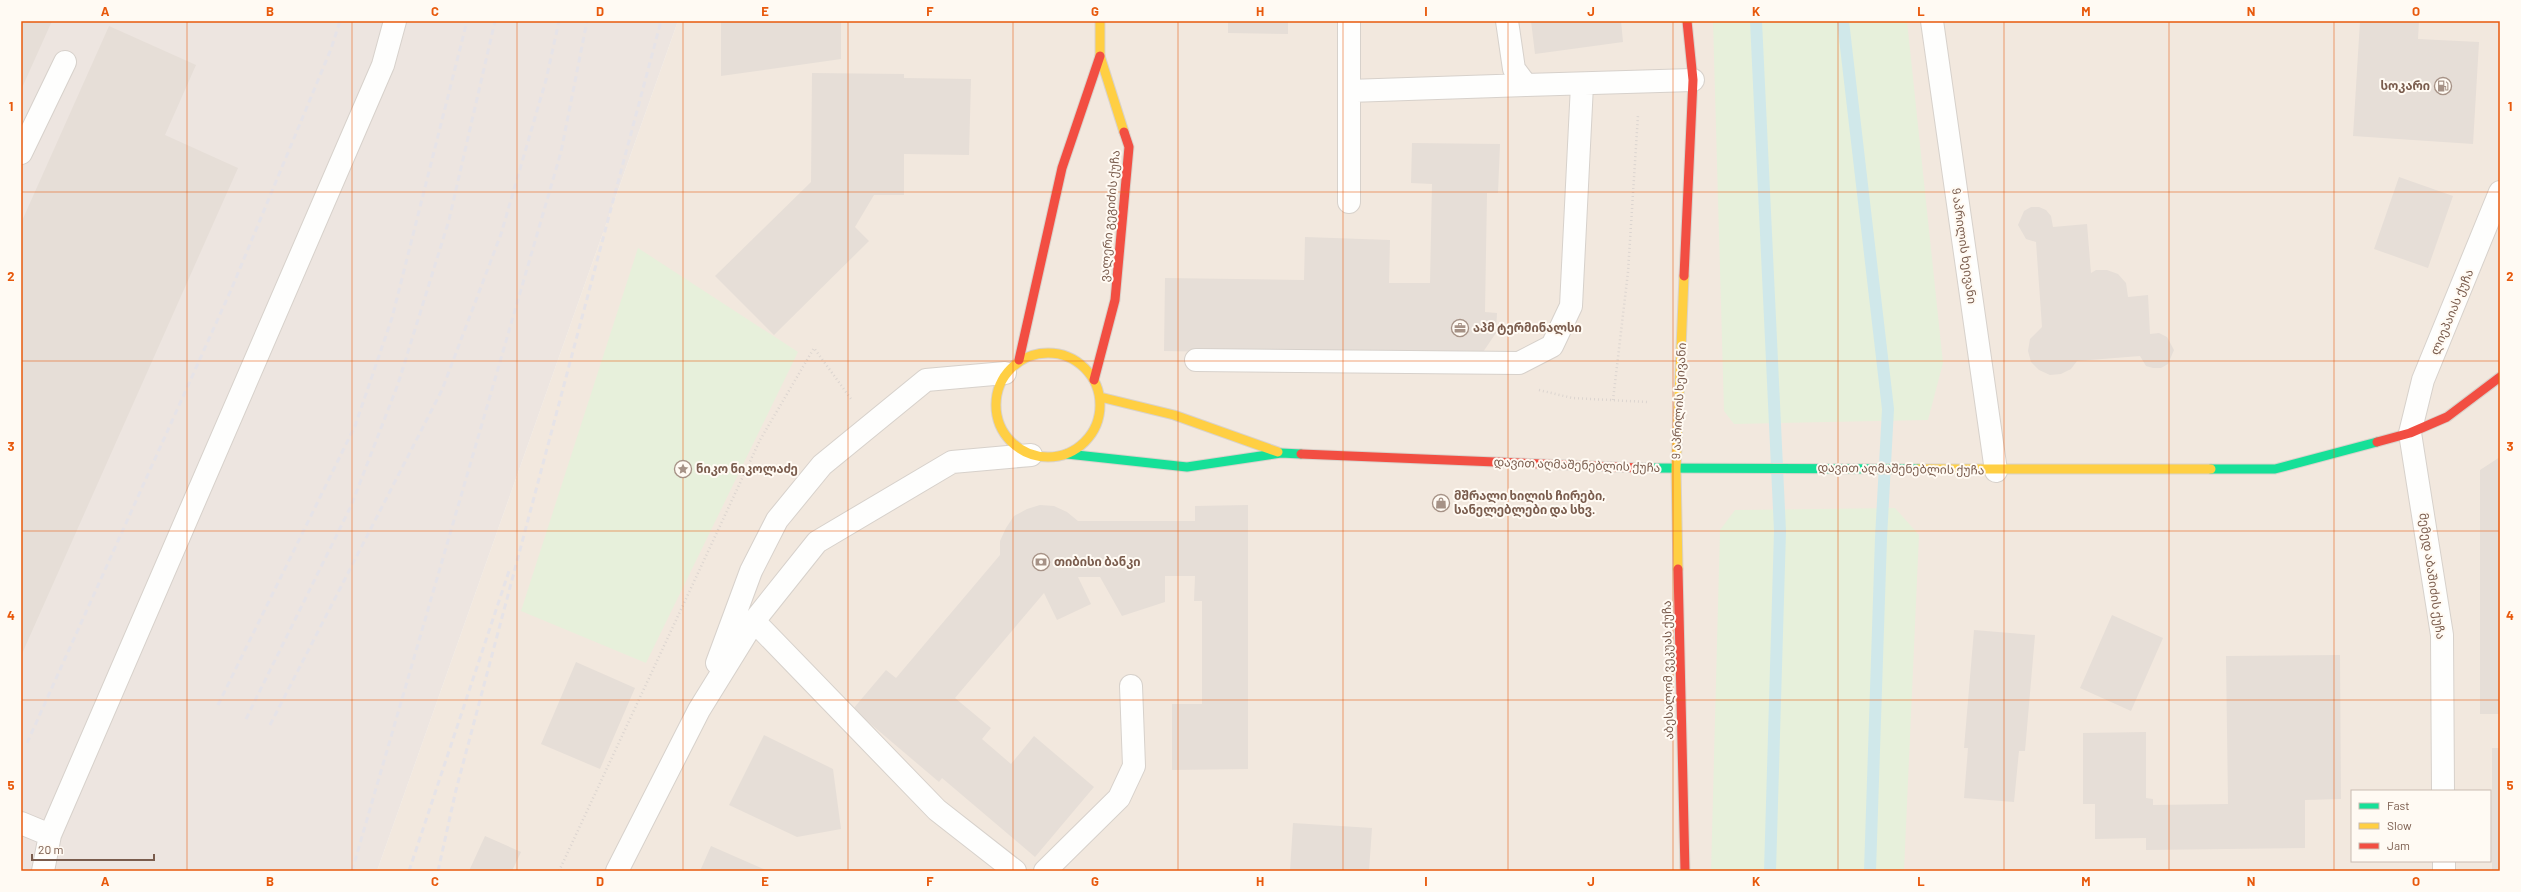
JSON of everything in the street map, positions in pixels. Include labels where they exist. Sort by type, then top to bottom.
[{"type":"street","points":[[43,871],[50,835],[383,65],[395,21]]},
{"type":"street","name":"ვალერი გეგიძის ქუჩა","points":[[1094,380],[1114,300],[1129,147],[1100,56],[1100,21]]},
{"type":"street","points":[[1349,21],[1349,202]]},
{"type":"street","points":[[1507,21],[1514,69],[1526,85]]},
{"type":"street","name":"9 აპრილის ხეივანი","points":[[1676,469],[1693,80],[1687,21]]},
{"type":"street","name":"9 აპრილის ხეივანი","points":[[1932,21],[1996,471]]},
{"type":"street","name":"ვალერი გეგიძის ქუჩა","points":[[1012,367],[1062,168],[1100,56]]},
{"type":"street","points":[[21,153],[65,62]]},
{"type":"street","points":[[1349,91],[1526,85],[1582,85],[1693,80]]},
{"type":"street","points":[[1196,360],[1519,363],[1552,346],[1571,306],[1582,85]]},
{"type":"street","name":"ლიეპაიას ქუჩა","points":[[2410,433],[2423,380],[2500,192]]},
{"type":"street","points":[[617,871],[699,710],[754,621],[817,542],[952,462],[1031,455],[1050,458],[1067,454],[1082,445],[1093,431],[1100,415],[1100,397],[1094,380],[1084,366],[1069,356],[1052,352],[1035,353],[1012,367],[926,380],[822,465],[777,520],[751,571],[699,710]]},
{"type":"street","points":[[1012,367],[996,392],[995,413],[1001,431],[1014,446],[1031,455]]},
{"type":"street","name":"დავით აღმაშენებლის ქუჩა","points":[[1067,454],[1187,466],[1281,453],[1676,469],[1956,469],[1996,471],[2275,469],[2410,433],[2447,417],[2500,377]]},
{"type":"street","name":"დავით აღმაშენებლის ქუჩა","points":[[1100,397],[1174,415],[1281,453]]},
{"type":"street","name":"მემედ აბაშიძის ქუჩა","points":[[2410,433],[2442,635],[2443,790]]},
{"type":"street","name":"აბესალომ ვეკუას ქუჩა","points":[[1676,469],[1685,871]]},
{"type":"street","points":[[754,621],[937,810],[1015,871]]},
{"type":"street","points":[[1045,871],[1120,798],[1134,766],[1131,686]]},
{"type":"street","points":[[21,823],[50,835]]},
{"type":"path","points":[[1613,400],[1628,272],[1640,82]]},
{"type":"path","points":[[559,871],[760,440],[814,348],[871,425]]},
{"type":"path","points":[[1540,392],[1572,398],[1679,404]]},
{"type":"shaded area","points":[[21,21],[678,21],[377,871],[21,871]]},
{"type":"shaded area","points":[[678,21],[2500,21],[2500,871],[377,871]]},
{"type":"green space","points":[[1713,21],[1907,21],[1943,363],[1928,420],[1734,424],[1724,411]]},
{"type":"green space","points":[[638,248],[798,352],[646,663],[521,611]]},
{"type":"green space","points":[[1895,508],[1919,535],[1904,871],[1711,871],[1720,530],[1735,510]]},
{"type":"building","points":[[21,21],[52,21],[21,90]]},
{"type":"building","points":[[721,21],[841,21],[841,59],[721,76]]},
{"type":"building","points":[[1228,21],[1288,21],[1288,34],[1228,33]]},
{"type":"building","points":[[1531,21],[1621,21],[1623,42],[1535,54]]},
{"type":"building","points":[[2360,21],[2419,21],[2418,39],[2479,42],[2473,144],[2353,136]]},
{"type":"building","points":[[109,26],[196,65],[165,135],[238,168],[21,656],[21,223]]},
{"type":"building","points":[[812,73],[904,74],[904,78],[971,79],[969,155],[904,154],[904,195],[874,195],[855,227],[869,241],[774,335],[715,276],[811,182]]},
{"type":"building","points":[[1412,143],[1500,144],[1498,193],[1487,193],[1485,312],[1497,313],[1496,333],[1483,352],[1420,356],[1164,351],[1165,278],[1304,280],[1305,237],[1390,240],[1389,283],[1430,283],[1432,184],[1411,183]]},
{"type":"building","points":[[2399,177],[2453,196],[2428,268],[2374,249]]},
{"type":"building","points":[[2031,207],[2039,207],[2046,210],[2051,216],[2053,227],[2087,224],[2091,273],[2096,270],[2107,270],[2118,274],[2126,283],[2128,297],[2148,295],[2150,334],[2159,333],[2167,337],[2174,350],[2168,364],[2161,368],[2146,366],[2140,356],[2077,361],[2071,369],[2061,374],[2050,375],[2039,370],[2031,362],[2028,351],[2030,339],[2042,327],[2036,242],[2026,239],[2018,225],[2024,211]]},
{"type":"building","points":[[2500,457],[2500,714],[2480,714],[2480,470]]},
{"type":"building","points":[[1040,505],[1054,506],[1067,512],[1078,521],[1195,521],[1195,506],[1248,505],[1248,769],[1172,770],[1172,704],[1202,704],[1202,601],[1194,601],[1195,576],[1165,576],[1165,602],[1122,616],[1100,577],[1078,577],[1091,604],[1057,620],[1044,593],[955,698],[991,728],[982,739],[1011,764],[1034,736],[1094,787],[1035,857],[942,778],[939,782],[853,709],[886,670],[896,678],[1000,555],[1000,541],[1014,516],[1027,509]]},
{"type":"building","points":[[2112,615],[2163,638],[2131,711],[2080,688]]},
{"type":"building","points":[[1974,630],[2035,635],[2025,751],[2019,751],[2014,802],[1964,798],[1968,748],[1964,748]]},
{"type":"building","points":[[2340,655],[2341,799],[2305,800],[2305,848],[2146,850],[2146,838],[2095,839],[2095,804],[2083,804],[2083,733],[2146,732],[2146,798],[2153,799],[2153,805],[2228,804],[2226,656]]},
{"type":"building","points":[[576,662],[635,688],[600,769],[541,744]]},
{"type":"building","points":[[764,735],[833,769],[841,829],[797,837],[729,805]]},
{"type":"building","points":[[2492,748],[2500,748],[2500,871],[2492,871]]},
{"type":"building","points":[[1293,823],[1372,828],[1369,871],[1290,871]]},
{"type":"building","points":[[485,836],[521,852],[512,871],[469,871]]},
{"type":"building","points":[[711,846],[768,871],[700,871]]},
{"type":"waterway","points":[[1756,21],[1780,531],[1770,871]]},
{"type":"waterway","points":[[1843,21],[1888,409],[1881,538],[1870,871]]},
{"type":"railway","points":[[27,743],[231,290],[331,49],[340,21]]},
{"type":"railway","points":[[218,705],[355,426],[392,318],[467,21]]},
{"type":"railway","points":[[246,719],[351,506],[398,384],[449,220],[495,21]]},
{"type":"railway","points":[[270,725],[442,390],[501,234],[546,80],[559,21]]},
{"type":"railway","points":[[352,871],[561,152],[587,21]]},
{"type":"railway","points":[[438,871],[456,790],[661,21]]},
{"type":"railway","points":[[409,871],[509,571]]},
{"type":"traffic: fast","points":[[2211,469],[2275,469],[2377,442]]},
{"type":"traffic: fast","points":[[1067,454],[1187,467],[1281,453],[1301,454]]},
{"type":"traffic: fast","points":[[1641,468],[1918,469]]},
{"type":"traffic: slow","points":[[1100,21],[1100,56],[1124,132]]},
{"type":"traffic: slow","points":[[1678,569],[1676,469],[1684,276]]},
{"type":"traffic: slow","points":[[1048,353],[1068,357],[1077,361],[1085,368],[1092,376],[1096,385],[1100,405],[1096,425],[1092,434],[1085,442],[1077,449],[1068,453],[1048,457],[1028,453],[1019,449],[1011,442],[1004,434],[1000,425],[996,405],[1000,385],[1004,376],[1011,368],[1019,361],[1028,357],[1048,353]]},
{"type":"traffic: slow","points":[[1100,397],[1174,415],[1278,452]]},
{"type":"traffic: slow","points":[[1918,469],[2211,469]]},
{"type":"traffic: jam","points":[[1684,276],[1693,80],[1687,21]]},
{"type":"traffic: jam","points":[[1019,360],[1062,168],[1100,56]]},
{"type":"traffic: jam","points":[[1094,380],[1115,300],[1129,147],[1124,132]]},
{"type":"traffic: jam","points":[[2377,442],[2410,433],[2447,417],[2500,377]]},
{"type":"traffic: jam","points":[[1301,454],[1641,468]]},
{"type":"traffic: jam","points":[[1678,569],[1685,871]]},
{"type":"place","name":"სოკარი","points":[[2443,86]]},
{"type":"place","name":"აპმ ტერმინალსი","points":[[1460,328]]},
{"type":"place","name":"ნიკო ნიკოლაძე","points":[[683,469]]},
{"type":"place","name":"მშრალი ხილის ჩირები, სანელებლები და სხვ.","points":[[1441,503]]},
{"type":"place","name":"თიბისი ბანკი","points":[[1041,562]]}]
